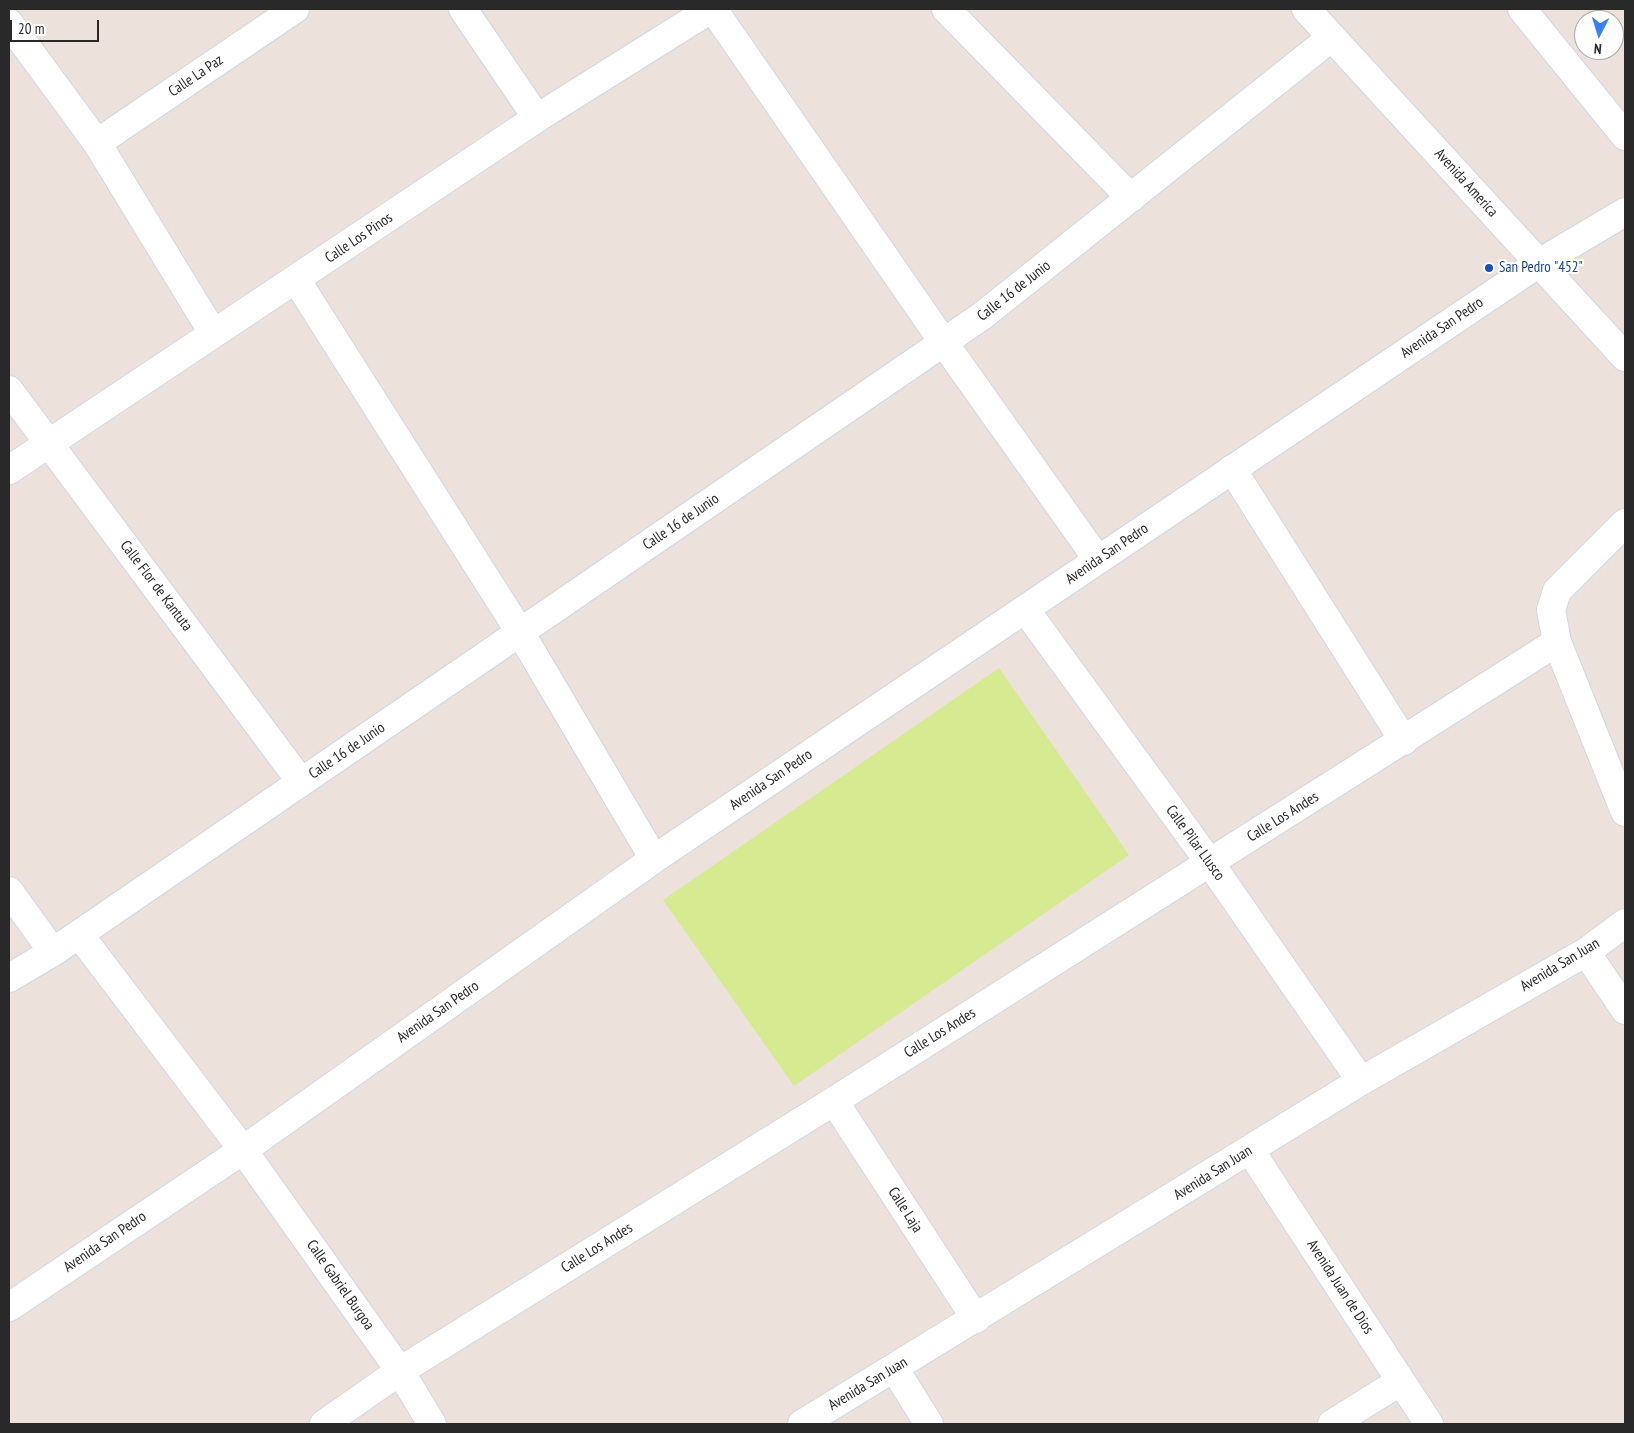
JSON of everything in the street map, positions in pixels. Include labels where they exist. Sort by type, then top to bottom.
[{"type":"street","points":[[463,9],[537,118]]},
{"type":"street","points":[[712,9],[944,343],[1098,560]]},
{"type":"street","name":"Calle Los Pinos","points":[[9,470],[51,444],[213,333],[297,281],[537,118],[712,9]]},
{"type":"street","points":[[946,9],[1131,198]]},
{"type":"street","name":"Avenida America","points":[[1306,9],[1625,357]]},
{"type":"street","points":[[1522,9],[1625,136]]},
{"type":"street","name":"Calle La Paz","points":[[97,143],[290,10]]},
{"type":"street","points":[[9,23],[97,143],[213,333]]},
{"type":"street","name":"Calle 16 de Junio","points":[[9,978],[79,934],[982,316],[1332,37]]},
{"type":"street","name":"Avenida San Pedro","points":[[9,1307],[243,1150],[654,859],[1539,263],[1625,212]]},
{"type":"street","points":[[297,281],[520,632],[654,859]]},
{"type":"street","name":"Calle Flor de Kantuta","points":[[9,390],[301,782]]},
{"type":"street","points":[[1232,469],[1404,741]]},
{"type":"street","points":[[1625,523],[1557,591],[1551,610],[1557,642],[1625,812]]},
{"type":"street","name":"Calle Pilar Llusco","points":[[1025,609],[1210,863],[1361,1081]]},
{"type":"street","name":"Calle Los Andes","points":[[324,1424],[400,1371],[834,1101],[1404,741],[1557,642]]},
{"type":"street","points":[[9,892],[52,952]]},
{"type":"street","name":"Avenida San Juan","points":[[802,1424],[1361,1081],[1586,952],[1625,923]]},
{"type":"street","name":"Calle Gabriel Burgoa","points":[[79,934],[243,1150],[400,1371],[432,1424]]},
{"type":"street","points":[[1586,952],[1625,1010]]},
{"type":"street","name":"Calle Laja","points":[[834,1101],[976,1318]]},
{"type":"street","name":"Avenida Juan de Dios","points":[[1250,1150],[1430,1424]]},
{"type":"street","points":[[894,1368],[929,1424]]},
{"type":"street","points":[[1332,1424],[1401,1381]]},
{"type":"green space","points":[[999,668],[1129,855],[794,1086],[663,900]]},
{"type":"place","name":"San Pedro \"452\"","points":[[1489,268]]}]
